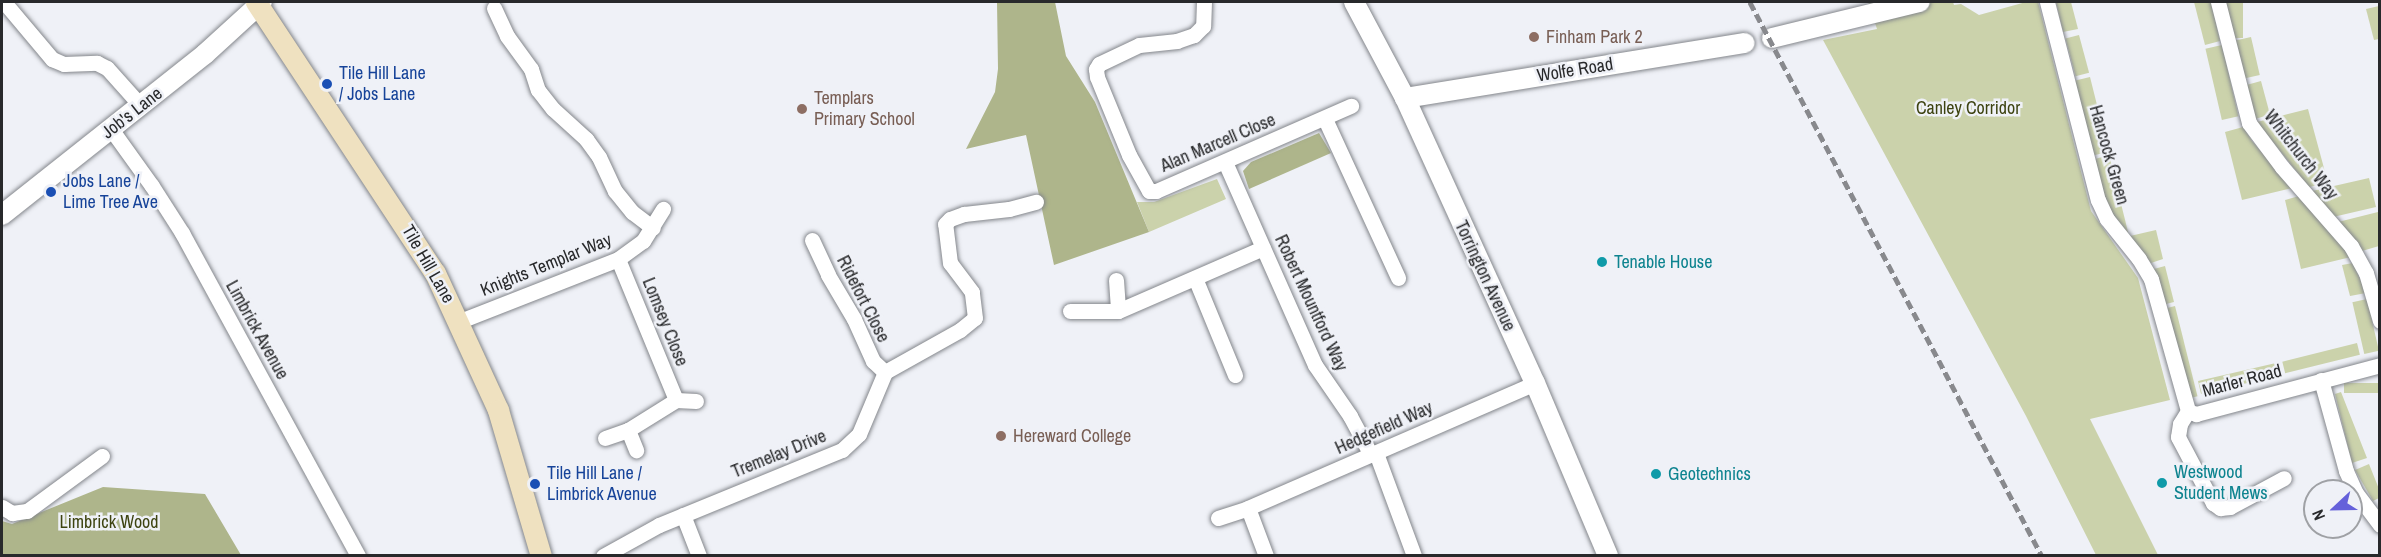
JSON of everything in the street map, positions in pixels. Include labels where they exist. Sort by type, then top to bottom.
[{"type":"main road","name":"Tile Hill Lane","points":[[259,3],[414,237],[459,321],[498,410],[541,555]]},
{"type":"street","points":[[4,2],[52,59],[64,64],[97,63],[107,68],[141,106]]},
{"type":"street","name":"Alan Marcell Close","points":[[1204,2],[1203,26],[1194,35],[1177,41],[1140,45],[1099,64],[1096,77],[1129,155],[1149,191],[1156,191],[1226,162],[1351,106]]},
{"type":"street","name":"Torrington Avenue","points":[[1354,2],[1405,98],[1535,383],[1608,555]]},
{"type":"street","points":[[1772,38],[1920,2]]},
{"type":"street","name":"Hancock Green","points":[[2047,2],[2098,200],[2107,219],[2151,279],[2188,411]]},
{"type":"street","name":"Whitchurch Way","points":[[2218,2],[2249,123],[2265,147],[2350,246],[2369,281],[2379,321]]},
{"type":"street","name":"Job's Lane","points":[[2,215],[206,54],[259,3]]},
{"type":"street","points":[[494,8],[507,36],[531,69],[538,90],[553,109],[586,139],[599,157],[615,191],[632,212],[653,228]]},
{"type":"street","name":"Wolfe Road","points":[[1405,98],[1745,43]]},
{"type":"street","points":[[1325,119],[1398,278]]},
{"type":"street","name":"Limbrick Avenue","points":[[111,129],[153,186],[182,233],[358,555]]},
{"type":"street","name":"Robert Mountford Way","points":[[1226,162],[1315,365],[1373,454],[1414,555]]},
{"type":"street","points":[[885,372],[960,330],[975,318],[972,292],[950,262],[945,224],[950,219],[964,214],[1009,209],[1036,202]]},
{"type":"street","name":"Knights Templar Way","points":[[459,321],[618,259],[643,241],[663,209]]},
{"type":"street","name":"Ridefort Close","points":[[812,240],[828,275],[854,319],[873,361],[885,372]]},
{"type":"street","points":[[1070,311],[1119,311],[1263,248]]},
{"type":"street","name":"Lomsey Close","points":[[618,259],[676,400]]},
{"type":"street","points":[[1195,278],[1235,375]]},
{"type":"street","points":[[1116,279],[1119,311]]},
{"type":"street","name":"Marler Road","points":[[2284,478],[2230,507],[2220,508],[2213,503],[2178,437],[2180,424],[2188,411],[2196,414],[2379,365]]},
{"type":"street","name":"Tremelay Drive","points":[[603,555],[683,515],[842,450],[859,434],[885,372]]},
{"type":"street","points":[[2321,380],[2346,471],[2356,493],[2379,525]]},
{"type":"street","name":"Hedgefield Way","points":[[1218,518],[1248,508],[1535,383]]},
{"type":"street","points":[[605,438],[628,430],[676,400],[696,401]]},
{"type":"street","points":[[628,430],[636,450]]},
{"type":"street","points":[[2,507],[12,513],[27,511],[102,456]]},
{"type":"street","points":[[1248,508],[1266,555]]},
{"type":"street","points":[[683,515],[699,555]]},
{"type":"green space","points":[[997,2],[1055,2],[1066,56],[1095,102],[1149,232],[1054,265],[1026,135],[966,149],[995,92],[998,69]]},
{"type":"green space","name":"Canley Corridor","points":[[1868,2],[1953,2],[1954,5],[1961,4],[1979,15],[2026,2],[2038,2],[2091,211],[2138,278],[2170,400],[2090,419],[2158,555],[2096,555],[2026,416],[1823,40],[1877,29]]},
{"type":"green space","points":[[2056,2],[2071,2],[2078,29],[2063,32]]},
{"type":"green space","points":[[2194,2],[2211,2],[2220,41],[2205,45]]},
{"type":"green space","points":[[2225,2],[2243,2],[2243,38],[2225,38]]},
{"type":"green space","points":[[2379,6],[2379,39],[2374,40],[2366,9]]},
{"type":"green space","points":[[2079,35],[2089,73],[2076,76],[2065,39]]},
{"type":"green space","points":[[2251,37],[2260,75],[2244,79],[2235,41]]},
{"type":"green space","points":[[2222,45],[2238,116],[2222,120],[2205,49]]},
{"type":"green space","points":[[2090,77],[2109,152],[2093,156],[2074,81]]},
{"type":"green space","points":[[2261,81],[2270,115],[2255,119],[2246,85]]},
{"type":"green space","points":[[2308,109],[2328,183],[2309,187],[2257,122]]},
{"type":"green space","points":[[2243,127],[2292,188],[2242,200],[2225,132]]},
{"type":"green space","points":[[1319,133],[1331,153],[1249,189],[1243,171],[1251,162]]},
{"type":"green space","points":[[2109,155],[2128,233],[2113,214],[2103,193],[2095,159]]},
{"type":"green space","points":[[2369,178],[2376,207],[2333,217],[2312,191]]},
{"type":"green space","points":[[1217,179],[1226,199],[1149,232],[1137,202],[1154,202]]},
{"type":"green space","points":[[2299,196],[2351,257],[2301,269],[2285,200]]},
{"type":"green space","points":[[2378,212],[2379,246],[2362,251],[2338,222]]},
{"type":"green space","points":[[2156,230],[2163,259],[2151,263],[2130,236]]},
{"type":"green space","points":[[2353,263],[2366,293],[2350,296],[2342,265]]},
{"type":"green space","points":[[2165,266],[2174,302],[2166,304],[2154,269]]},
{"type":"green space","points":[[2367,299],[2379,351],[2364,354],[2352,302]]},
{"type":"green space","points":[[2175,306],[2197,396],[2190,398],[2167,308]]},
{"type":"green space","points":[[2357,343],[2360,355],[2285,373],[2282,362]]},
{"type":"green space","points":[[2276,363],[2279,376],[2201,394],[2198,381]]},
{"type":"green space","points":[[2344,383],[2379,383],[2379,393],[2344,393]]},
{"type":"green space","points":[[2341,392],[2367,458],[2352,463],[2335,394]]},
{"type":"green space","points":[[2369,464],[2379,489],[2379,498],[2373,501],[2363,484],[2363,479],[2360,479],[2355,470]]},
{"type":"green space","name":"Limbrick Wood","points":[[103,487],[205,494],[241,555],[2,555],[2,521],[12,524]]},
{"type":"railway","points":[[1750,2],[2042,556]]},
{"type":"place","name":"Finham Park 2","points":[[1534,37]]},
{"type":"place","name":"Tile Hill Lane / Jobs Lane","points":[[327,84]]},
{"type":"place","name":"Templars Primary School","points":[[802,109]]},
{"type":"place","name":"Jobs Lane / Lime Tree Ave","points":[[51,192]]},
{"type":"place","name":"Tenable House","points":[[1602,262]]},
{"type":"place","name":"Hereward College","points":[[1001,436]]},
{"type":"place","name":"Geotechnics","points":[[1656,474]]},
{"type":"place","name":"Westwood Student Mews","points":[[2162,483]]},
{"type":"place","name":"Tile Hill Lane / Limbrick Avenue","points":[[535,484]]}]
